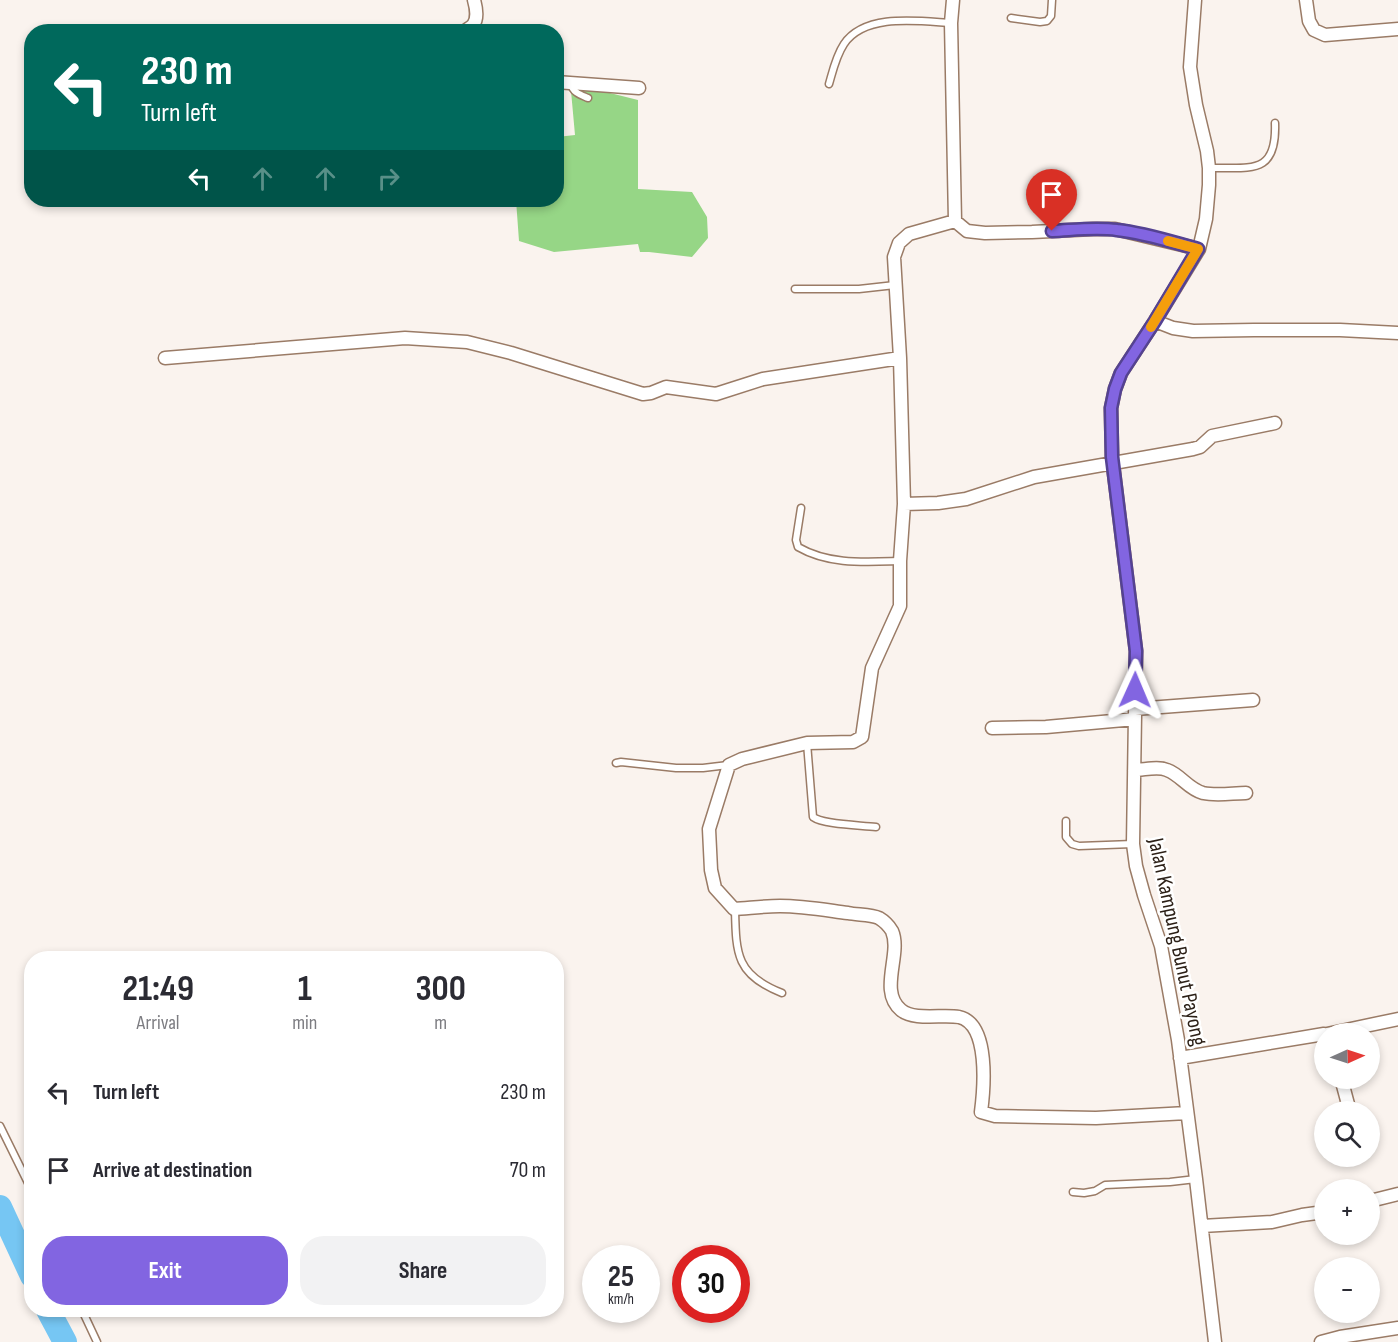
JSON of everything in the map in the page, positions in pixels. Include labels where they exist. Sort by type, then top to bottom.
[{"type":"street","points":[[473,24],[476,18],[474,0]]},
{"type":"street","points":[[953,0],[951,23],[954,221]]},
{"type":"street","name":"Jalan Kampung Bunut Payong","points":[[1196,0],[1190,67],[1209,168],[1206,219],[1198,249],[1121,373],[1111,408],[1113,463],[1136,651],[1133,844],[1144,896],[1161,946],[1180,1058],[1215,1342]]},
{"type":"street","points":[[1306,0],[1309,21],[1314,30],[1325,34],[1398,29]]},
{"type":"street","points":[[564,83],[639,88]]},
{"type":"street","points":[[954,221],[967,231],[985,233],[1115,229],[1198,249]]},
{"type":"street","points":[[954,221],[909,234],[899,243],[894,257],[900,358],[904,504],[900,606],[872,668],[862,736],[853,742],[807,743],[742,759],[729,765],[709,829],[711,870],[715,888],[735,909],[780,906],[807,908],[877,917],[887,924],[892,932],[894,946],[891,981],[893,999],[902,1011],[914,1015],[960,1017],[973,1027],[980,1042],[984,1081],[981,1112],[995,1116],[1096,1118],[1187,1113]]},
{"type":"street","points":[[1155,321],[1173,328],[1193,331],[1329,330],[1398,333]]},
{"type":"street","points":[[165,358],[405,338],[467,342],[511,352],[643,394],[666,387],[716,394],[763,378],[900,358]]},
{"type":"street","points":[[904,504],[966,499],[1034,477],[1193,449],[1200,447],[1212,436],[1275,423]]},
{"type":"street","points":[[992,728],[1046,727],[1253,700]]},
{"type":"street","points":[[1134,770],[1169,770],[1194,790],[1202,793],[1246,793]]},
{"type":"street","points":[[1379,1023],[1398,1019]]},
{"type":"street","points":[[1180,1058],[1314,1036]]},
{"type":"street","points":[[1380,1198],[1398,1194]]},
{"type":"street","points":[[1202,1226],[1272,1222],[1314,1213]]},
{"type":"street","points":[[1321,1342],[1398,1328]]},
{"type":"lane","points":[[1011,18],[1047,21],[1051,16],[1052,0]]},
{"type":"lane","points":[[829,84],[835,61],[844,43],[858,30],[891,22],[951,23]]},
{"type":"lane","points":[[571,83],[576,93],[588,98]]},
{"type":"lane","points":[[1209,168],[1261,166],[1273,151],[1275,123]]},
{"type":"lane","points":[[795,289],[859,289],[896,285]]},
{"type":"lane","points":[[801,508],[796,540],[798,547],[812,555],[854,563],[900,561]]},
{"type":"lane","points":[[807,743],[813,817],[825,822],[876,827]]},
{"type":"lane","points":[[616,763],[685,768],[729,765]]},
{"type":"lane","points":[[1066,821],[1066,837],[1072,844],[1079,846],[1133,844]]},
{"type":"lane","points":[[735,909],[736,940],[740,959],[749,974],[765,986],[782,993]]},
{"type":"lane","points":[[0,1126],[24,1175]]},
{"type":"lane","points":[[1073,1192],[1095,1191],[1105,1185],[1196,1179]]},
{"type":"lane","points":[[85,1317],[97,1342]]},
{"type":"green space","points":[[576,88],[598,90],[638,100],[638,189],[692,192],[707,217],[708,238],[692,257],[640,252],[638,244],[554,252],[519,241],[517,207],[564,207],[564,136],[575,135],[571,91]]},
{"type":"waterway","points":[[0,1207],[24,1259]]},
{"type":"waterway","points":[[52,1317],[65,1342]]},
{"type":"slow traffic","points":[[1151,327],[1198,249],[1168,241]]},
{"type":"route","points":[[1052,231],[1115,229],[1198,249],[1121,373],[1111,408],[1112,457],[1136,651],[1135,690]]}]
